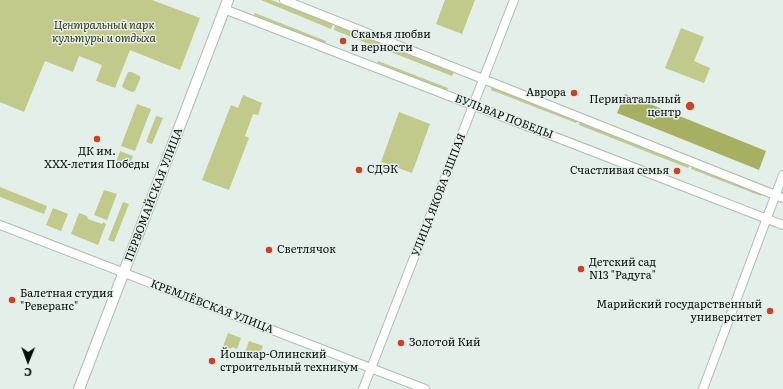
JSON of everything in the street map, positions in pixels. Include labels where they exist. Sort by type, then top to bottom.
[{"type":"main road","name":"ПЕРВОМАЙСКАЯ УЛИЦА","points":[[79,389],[226,5]]},
{"type":"street","points":[[284,0],[779,196]]},
{"type":"street","name":"УЛИЦА ЯКОВА ЭШПАЯ","points":[[363,389],[514,0]]},
{"type":"street","name":"БУЛЬВАР ПОБЕДЫ","points":[[226,5],[474,105],[783,225]]},
{"type":"street","points":[[703,389],[767,219],[779,196],[783,175]]},
{"type":"street","name":"КРЕМЛЁВСКАЯ УЛИЦА","points":[[0,225],[425,389]]},
{"type":"green space","name":"Центральный парк культуры и отдыха","points":[[0,0],[152,0],[200,18],[180,70],[130,50],[115,88],[96,81],[102,65],[79,56],[73,72],[45,61],[24,112],[0,102]]},
{"type":"green space","points":[[261,0],[271,0],[333,24],[331,29]]},
{"type":"green space","points":[[445,0],[475,0],[462,34],[436,24]]},
{"type":"green space","points":[[255,13],[326,41],[324,46],[253,18]]},
{"type":"green space","points":[[335,25],[381,43],[379,48],[334,30]]},
{"type":"green space","points":[[681,28],[704,37],[694,61],[710,68],[704,83],[665,68]]},
{"type":"green space","points":[[384,45],[454,72],[452,76],[383,49]]},
{"type":"green space","points":[[378,61],[448,88],[446,93],[377,66]]},
{"type":"green space","points":[[128,72],[140,76],[135,91],[132,92],[123,88],[122,86]]},
{"type":"green space","points":[[492,86],[578,120],[576,123],[491,90]]},
{"type":"green space","points":[[625,94],[766,151],[759,170],[617,113]]},
{"type":"green space","points":[[243,95],[262,103],[258,115],[253,114],[245,136],[249,138],[229,190],[202,180],[231,105],[238,108]]},
{"type":"green space","points":[[137,104],[151,109],[135,151],[121,146]]},
{"type":"green space","points":[[484,104],[683,181],[682,184],[483,107]]},
{"type":"green space","points":[[399,112],[430,124],[412,173],[381,162]]},
{"type":"green space","points":[[156,116],[163,118],[152,144],[146,142]]},
{"type":"green space","points":[[580,121],[690,164],[688,168],[579,125]]},
{"type":"green space","points":[[120,151],[133,156],[129,167],[116,162]]},
{"type":"green space","points":[[692,165],[762,193],[761,196],[691,169]]},
{"type":"green space","points":[[0,187],[47,206],[44,214],[0,197]]},
{"type":"green space","points":[[104,190],[117,194],[107,220],[94,215]]},
{"type":"green space","points":[[123,202],[129,204],[114,242],[108,240]]},
{"type":"green space","points":[[53,208],[68,214],[61,231],[46,225]]},
{"type":"green space","points":[[79,213],[87,216],[88,219],[106,224],[98,245],[71,234]]},
{"type":"green space","points":[[228,333],[241,338],[237,349],[232,347],[231,349],[223,346]]},
{"type":"green space","points":[[249,341],[263,346],[258,359],[249,356],[245,352]]},
{"type":"place","name":"Скамья любви и верности","points":[[343,41]]},
{"type":"place","name":"Аврора","points":[[574,93]]},
{"type":"place","name":"Перинатальный центр","points":[[690,106]]},
{"type":"place","name":"ДК им. ХХХ-летия Победы","points":[[97,139]]},
{"type":"place","name":"СДЭК","points":[[359,170]]},
{"type":"place","name":"Счастливая семья","points":[[677,171]]},
{"type":"place","name":"Светлячок","points":[[269,250]]},
{"type":"place","name":"Детский сад N13 \"Радуга\"","points":[[581,269]]},
{"type":"place","name":"Балетная студия \"Реверанс\"","points":[[12,300]]},
{"type":"place","name":"Марийский государственный университет","points":[[770,311]]},
{"type":"place","name":"Золотой Кий","points":[[401,343]]},
{"type":"place","name":"Йошкар-Олинский строительный техникум","points":[[212,361]]}]
